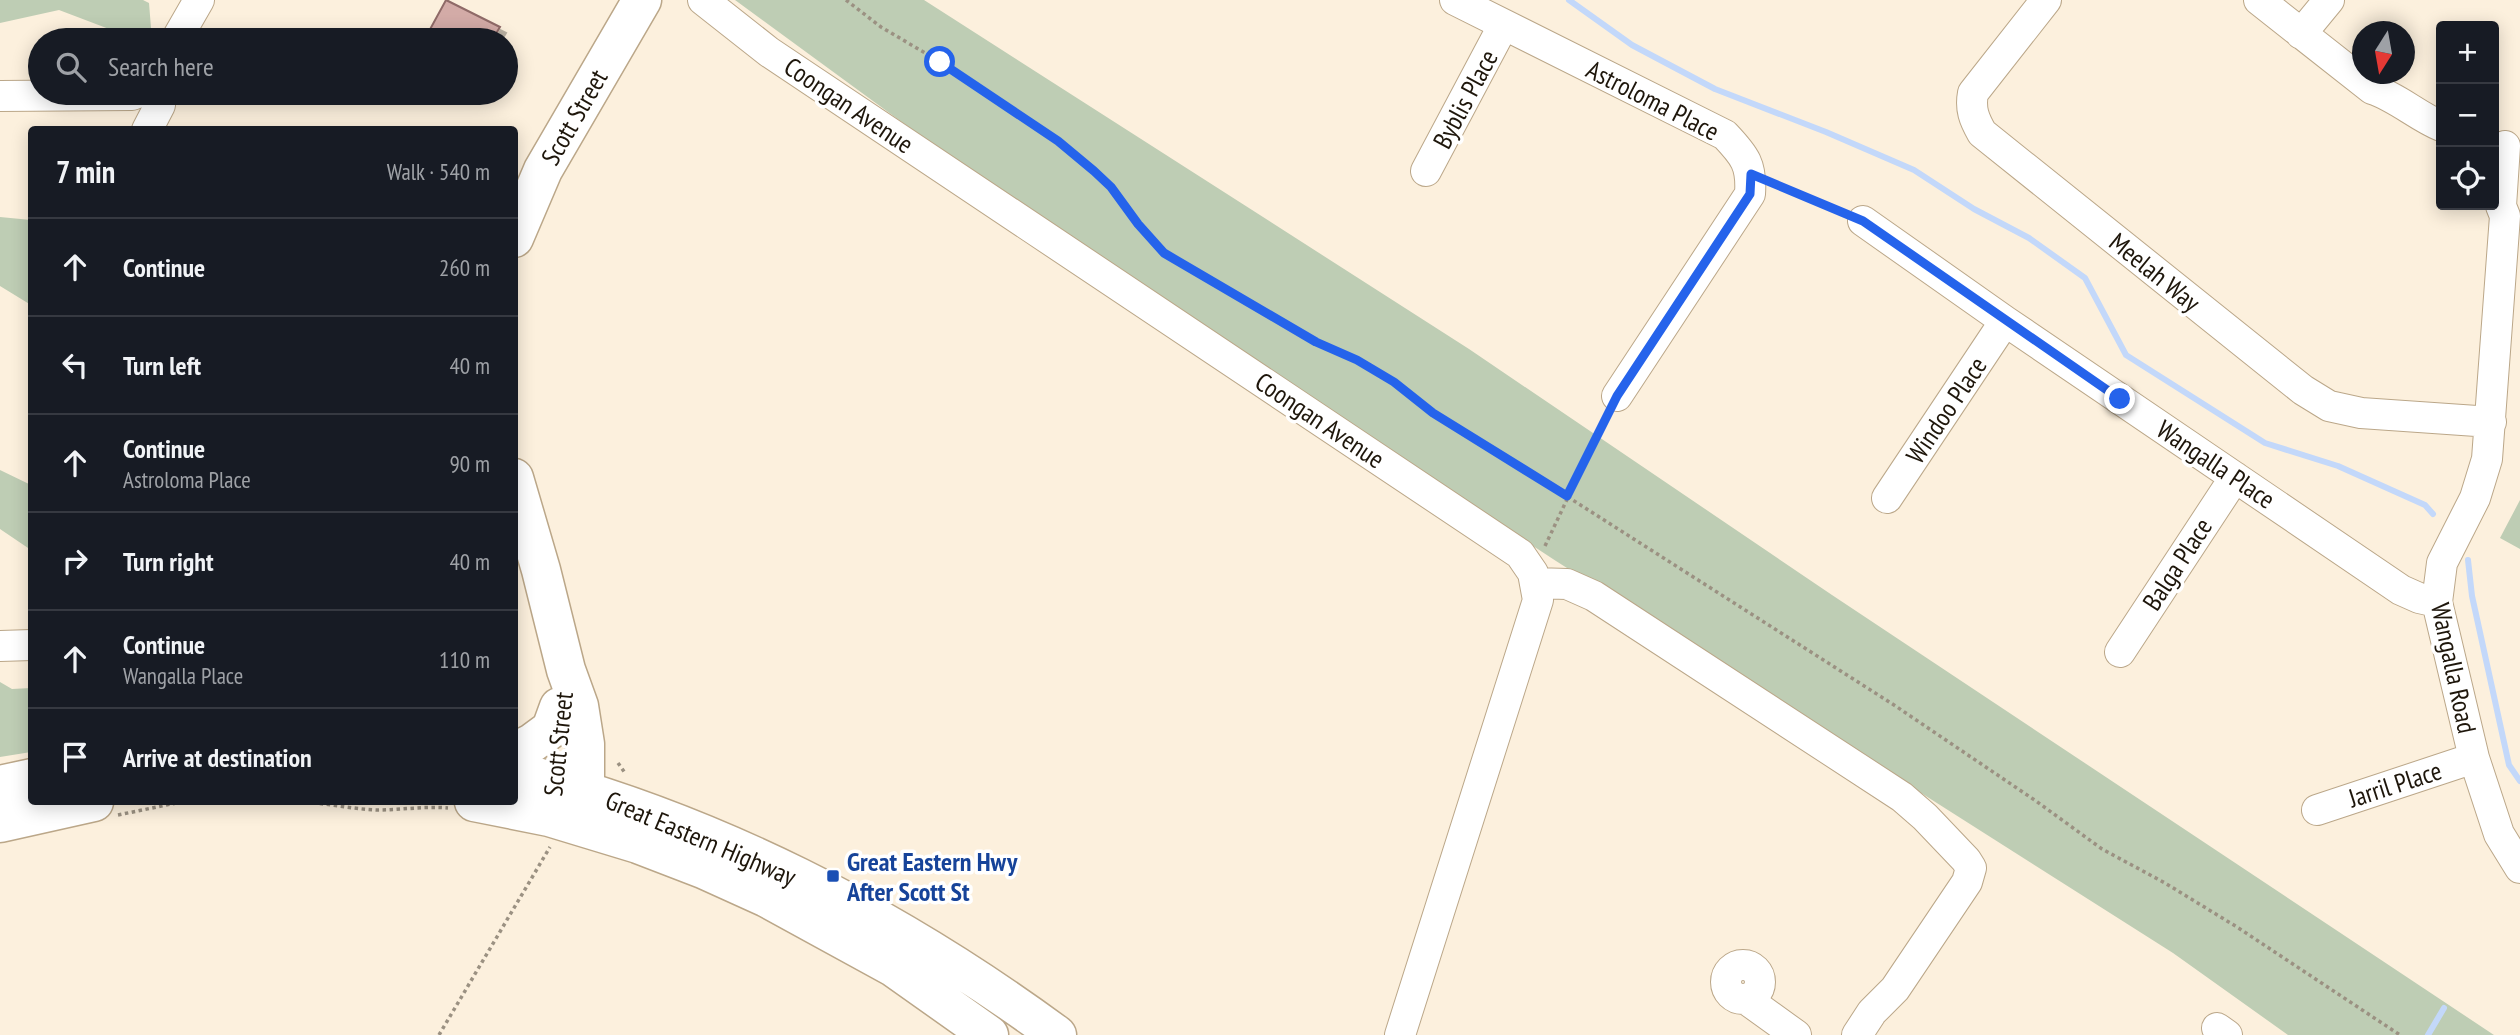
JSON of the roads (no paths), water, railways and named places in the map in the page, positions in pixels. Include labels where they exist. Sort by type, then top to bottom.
[{"type":"main road","name":"Scott Street","points":[[518,229],[543,170],[642,0]]},
{"type":"main road","name":"Scott Street","points":[[518,492],[566,670],[579,706],[585,744],[564,812]]},
{"type":"main road","name":"Scott Street","points":[[564,812],[559,707],[566,670]]},
{"type":"main road","points":[[518,750],[551,729],[559,707]]},
{"type":"main road","name":"Great Eastern Highway","points":[[518,774],[564,812],[767,898],[893,967],[989,1035]]},
{"type":"main road","points":[[0,785],[28,779]]},
{"type":"main road","points":[[0,823],[81,805]]},
{"type":"main road","name":"Great Eastern Highway","points":[[463,805],[564,812],[654,813],[740,848],[882,922],[1012,1002],[1057,1035]]},
{"type":"street","points":[[183,28],[199,0]]},
{"type":"street","name":"Coongan Avenue","points":[[703,0],[769,52],[1520,554],[1534,578]]},
{"type":"street","name":"Astroloma Place","points":[[1455,0],[1725,135],[1744,155],[1751,174],[1750,194],[1617,396]]},
{"type":"street","name":"Meelah Way","points":[[2046,0],[1973,93],[1973,119],[1982,133],[2303,390],[2329,406],[2361,413],[2491,422]]},
{"type":"street","points":[[2259,0],[2372,89],[2387,94],[2436,124]]},
{"type":"street","points":[[2301,34],[2329,0]]},
{"type":"street","name":"Byblis Place","points":[[1426,171],[1503,26]]},
{"type":"street","points":[[2372,89],[2382,108],[2436,142]]},
{"type":"street","points":[[0,96],[28,96]]},
{"type":"street","points":[[149,126],[160,105]]},
{"type":"street","name":"Wangalla Road","points":[[2509,153],[2501,206],[2505,216],[2487,459],[2475,498],[2442,563],[2437,601],[2474,758],[2499,834],[2520,868]]},
{"type":"street","name":"Wangalla Place","points":[[1863,221],[2005,321],[2401,590],[2419,598],[2437,601]]},
{"type":"street","name":"Windoo Place","points":[[1887,498],[2005,321]]},
{"type":"street","name":"Balga Place","points":[[2120,652],[2235,477]]},
{"type":"street","points":[[1400,1035],[1538,600],[1534,578],[1567,584],[1594,596],[1902,797],[1966,860],[1971,868],[1967,882],[1895,989],[1872,1012],[1857,1035]]},
{"type":"street","points":[[0,646],[28,645]]},
{"type":"street","name":"Jarril Place","points":[[2317,810],[2474,758]]},
{"type":"street","points":[[1746,999],[1796,1035]]},
{"type":"waterway","points":[[1569,0],[1632,45],[1715,89],[1914,170],[1974,209],[2029,238],[2085,278],[2126,355],[2265,443],[2338,466],[2425,505],[2433,514]]},
{"type":"waterway","points":[[2468,560],[2472,596],[2509,765],[2520,781]]},
{"type":"waterway","points":[[2428,1035],[2444,1008]]},
{"type":"place","name":"Great Eastern Hwy After Scott St","points":[[833,876]]}]
